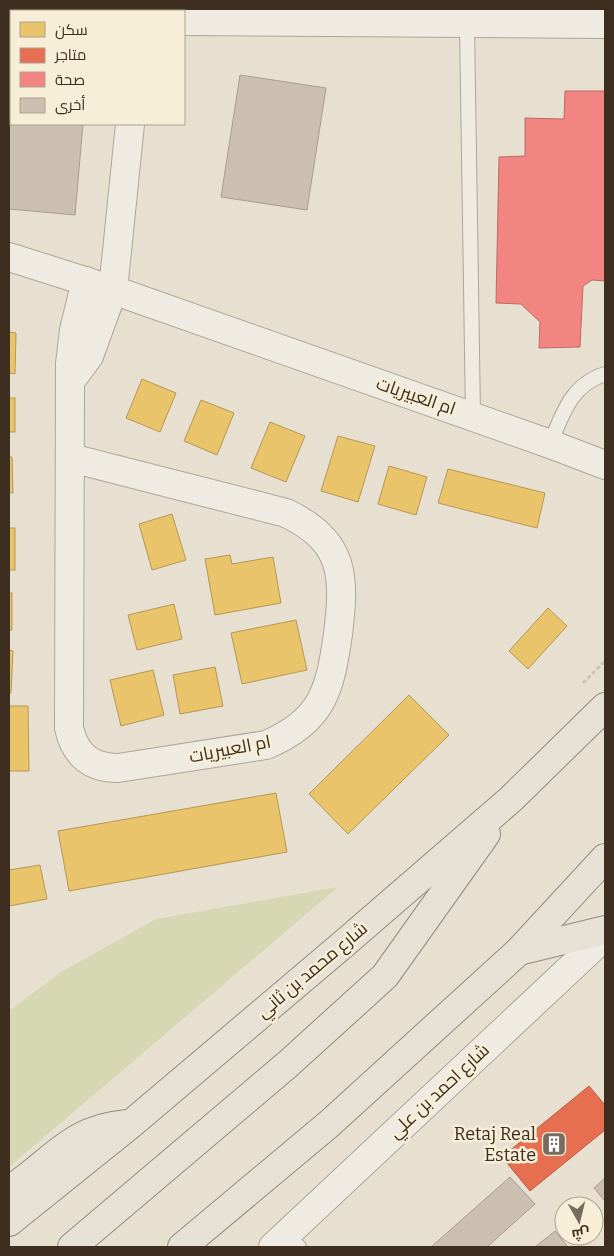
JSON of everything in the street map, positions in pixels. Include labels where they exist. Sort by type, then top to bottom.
[{"type":"main road","name":"شارع محمد بن ثاني","points":[[9,1222],[131,1124],[511,799],[605,707]]},
{"type":"main road","points":[[72,1247],[288,1064],[386,976],[511,799]]},
{"type":"main road","points":[[182,1247],[329,1124],[519,951],[605,858]]},
{"type":"main road","points":[[519,951],[605,930]]},
{"type":"main road","points":[[9,1190],[81,1134],[105,1126],[131,1124]]},
{"type":"street","points":[[185,21],[333,15],[467,24],[531,16],[605,24]]},
{"type":"street","points":[[72,380],[89,356],[113,290],[130,125]]},
{"type":"street","name":"ام العبيريات","points":[[11,259],[113,290],[473,416],[605,465]]},
{"type":"street","name":"ام العبيريات","points":[[71,458],[286,513],[302,520],[328,544],[341,577],[343,594],[332,674],[326,693],[315,710],[301,725],[285,737],[266,745],[118,768],[95,765],[77,751],[69,728],[71,346],[86,281]]},
{"type":"street","name":"شارع احمد بن علي","points":[[286,1243],[605,936]]},
{"type":"lane","points":[[467,24],[473,416]]},
{"type":"lane","points":[[550,444],[565,407],[575,392],[590,381],[605,374]]},
{"type":"green space","points":[[338,887],[9,1167],[9,1011],[61,972],[156,919]]},
{"type":"building: سكن","points":[[9,332],[16,333],[15,374],[9,373]]},
{"type":"building: سكن","points":[[142,379],[176,393],[160,432],[126,418]]},
{"type":"building: سكن","points":[[9,398],[15,398],[15,432],[9,432]]},
{"type":"building: سكن","points":[[201,400],[234,413],[217,455],[184,441]]},
{"type":"building: سكن","points":[[270,422],[305,436],[286,482],[251,468]]},
{"type":"building: سكن","points":[[338,436],[375,446],[358,502],[321,491]]},
{"type":"building: سكن","points":[[9,457],[12,457],[13,493],[9,493]]},
{"type":"building: سكن","points":[[389,466],[427,477],[416,515],[378,504]]},
{"type":"building: سكن","points":[[448,469],[545,493],[537,528],[438,503]]},
{"type":"building: سكن","points":[[172,514],[186,560],[152,570],[139,524]]},
{"type":"building: سكن","points":[[9,528],[15,528],[15,570],[9,570]]},
{"type":"building: سكن","points":[[230,555],[232,564],[273,557],[281,603],[215,615],[205,559]]},
{"type":"building: سكن","points":[[9,593],[12,593],[12,630],[9,630]]},
{"type":"building: سكن","points":[[174,604],[182,639],[137,650],[128,615]]},
{"type":"building: سكن","points":[[548,608],[567,626],[528,669],[509,651]]},
{"type":"building: سكن","points":[[296,620],[307,670],[242,684],[231,633]]},
{"type":"building: سكن","points":[[9,650],[13,651],[11,693],[9,693]]},
{"type":"building: سكن","points":[[215,667],[223,706],[180,714],[173,675]]},
{"type":"building: سكن","points":[[153,670],[164,715],[121,726],[110,680]]},
{"type":"building: سكن","points":[[409,695],[449,735],[348,834],[309,794]]},
{"type":"building: سكن","points":[[9,706],[28,706],[29,771],[9,771]]},
{"type":"building: سكن","points":[[276,793],[287,852],[69,891],[58,831]]},
{"type":"building: سكن","points":[[40,865],[47,899],[9,906],[9,870]]},
{"type":"building: متاجر","name":"Retaj Real Estate","points":[[589,1086],[605,1105],[605,1130],[530,1191],[502,1157]]},
{"type":"building: صحة","points":[[565,91],[605,91],[605,281],[592,280],[583,286],[580,347],[539,348],[540,322],[521,304],[496,303],[499,157],[525,156],[525,118],[564,119]]},
{"type":"building: أخرى","points":[[9,9],[37,10],[10,10],[10,125],[83,125],[75,215],[9,209]]},
{"type":"building: أخرى","points":[[240,75],[326,88],[307,210],[221,197]]},
{"type":"building: أخرى","points":[[510,1177],[535,1204],[487,1247],[431,1247]]},
{"type":"building: أخرى","points":[[605,1178],[605,1201],[604,1196],[601,1196],[594,1188]]},
{"type":"building: أخرى","points":[[554,1232],[554,1246],[568,1247],[535,1247]]},
{"type":"place","name":"Retaj Real Estate","points":[[554,1144]]}]
